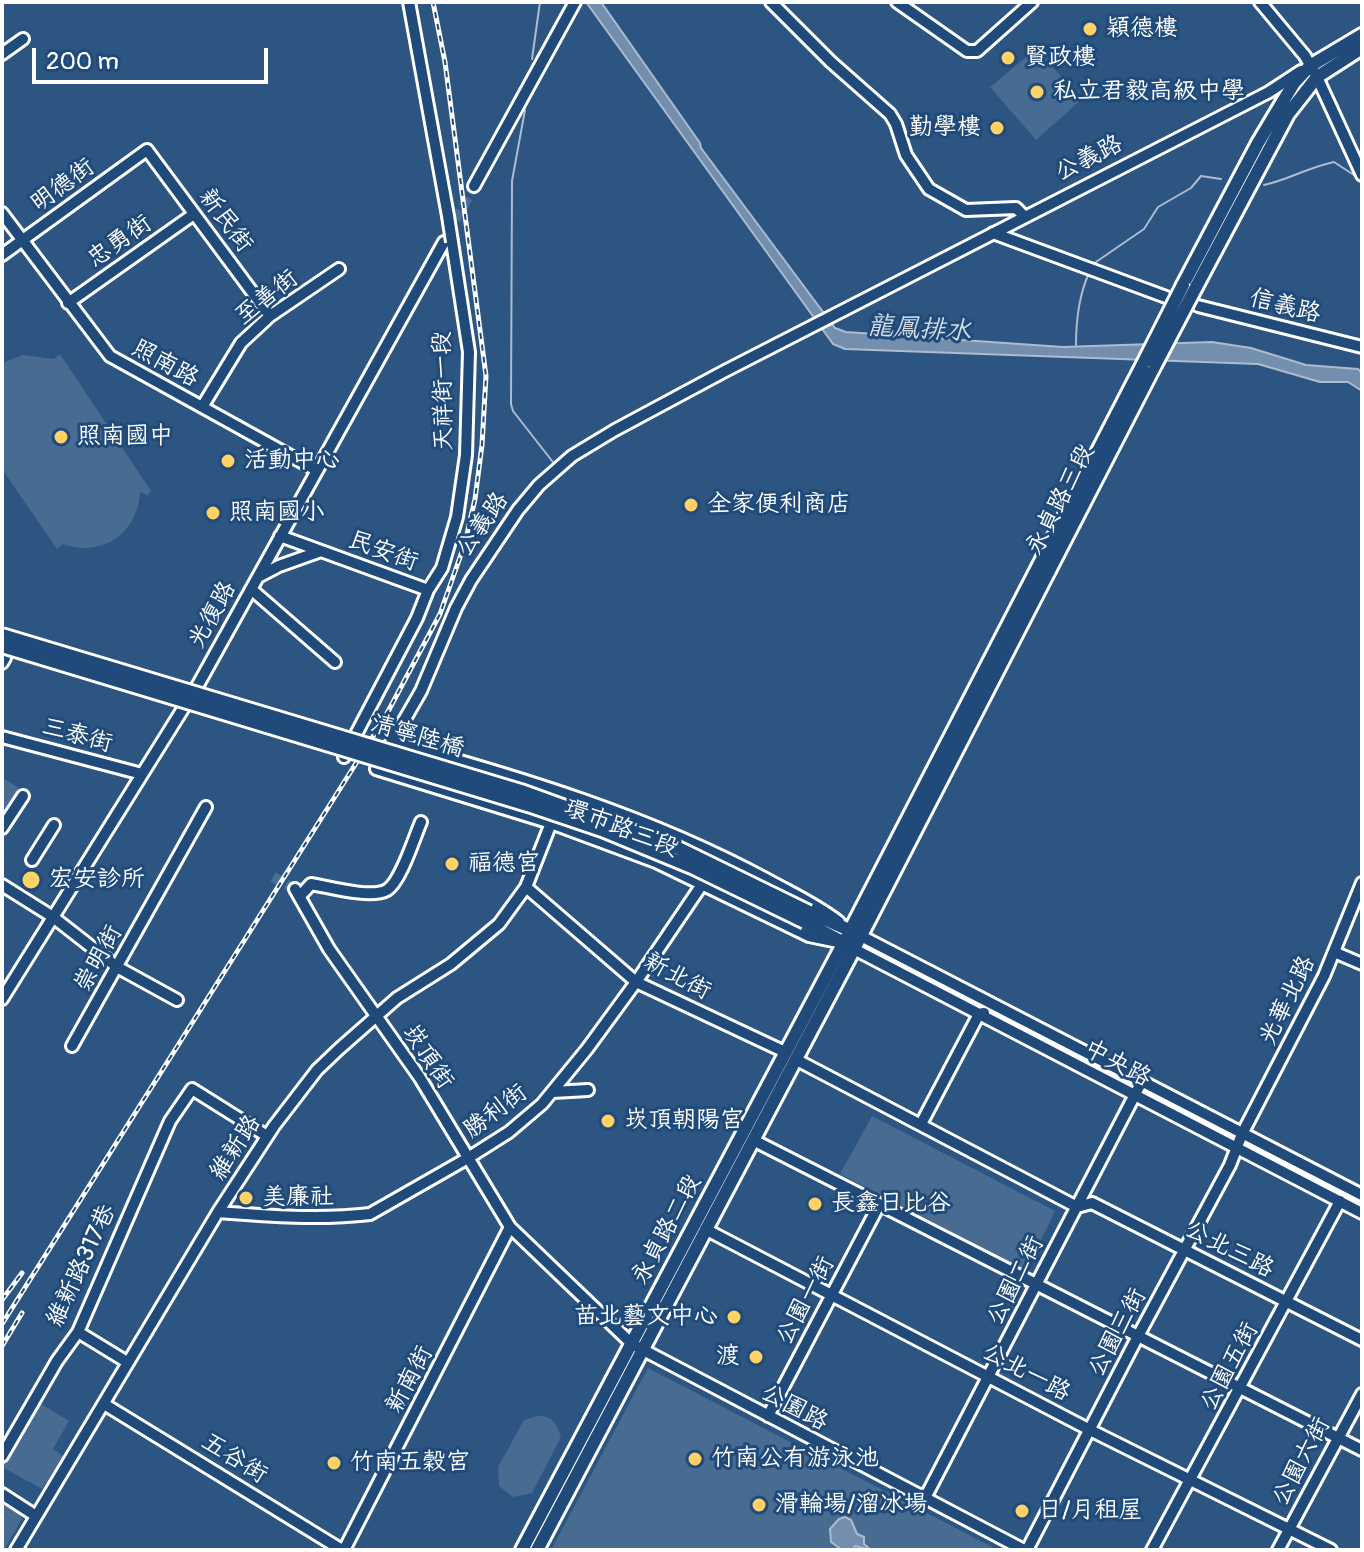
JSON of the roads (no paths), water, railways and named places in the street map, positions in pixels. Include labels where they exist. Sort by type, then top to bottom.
[{"type":"main road","name":"公義路","points":[[1314,71],[1362,35]]},
{"type":"main road","name":"公義路","points":[[1314,71],[1362,48]]},
{"type":"main road","name":"永貞路三段","points":[[852,940],[1279,106],[1294,83],[1314,71]]},
{"type":"main road","name":"清寧陸橋","points":[[2,635],[521,791],[678,848],[807,917]]},
{"type":"main road","name":"清寧陸橋","points":[[3,656],[478,788],[602,830],[807,917]]},
{"type":"main road","points":[[807,917],[852,940]]},
{"type":"main road","name":"永貞路二段","points":[[537,1550],[637,1347],[852,940]]},
{"type":"main road","name":"永貞路二段","points":[[522,1550],[705,1229],[725,1181],[753,1140],[790,1056]]},
{"type":"street","name":"天祥街一段","points":[[344,757],[442,568],[457,517],[466,455],[469,352],[409,2]]},
{"type":"street","points":[[771,2],[831,62],[890,114],[906,155],[929,189],[966,210],[1016,208],[1025,217]]},
{"type":"street","points":[[897,2],[967,51],[977,51],[1032,2]]},
{"type":"street","points":[[1260,2],[1314,71],[1362,175]]},
{"type":"street","points":[[474,186],[573,6]]},
{"type":"street","points":[[2,54],[23,39]]},
{"type":"street","name":"公義路","points":[[376,769],[421,691],[456,608],[518,510],[564,462],[615,430],[832,316],[1314,71]]},
{"type":"street","name":"新民街","points":[[147,150],[270,316]]},
{"type":"street","name":"明德街","points":[[2,255],[147,150]]},
{"type":"street","name":"照南路","points":[[2,213],[110,356],[316,470]]},
{"type":"street","name":"忠勇街","points":[[68,303],[194,214]]},
{"type":"street","points":[[993,233],[1166,297]]},
{"type":"street","name":"光復路","points":[[2,999],[199,683],[316,470],[448,242]]},
{"type":"street","name":"至善街","points":[[202,407],[241,343],[270,316],[339,269]]},
{"type":"street","name":"信義路","points":[[1198,306],[1362,347]]},
{"type":"street","name":"民安街","points":[[280,536],[428,590]]},
{"type":"street","points":[[257,578],[279,566],[321,551]]},
{"type":"street","points":[[251,589],[335,662]]},
{"type":"street","name":"三泰街","points":[[2,737],[142,774]]},
{"type":"street","name":"環市路三段","points":[[393,742],[478,765],[654,828],[742,866],[817,905],[852,940]]},
{"type":"street","name":"環市路三段","points":[[376,769],[551,823],[656,862],[809,936],[852,940]]},
{"type":"street","points":[[2,828],[23,796]]},
{"type":"street","points":[[585,836],[595,806]]},
{"type":"street","name":"崇明街","points":[[72,1046],[206,807]]},
{"type":"street","name":"崁頂街","points":[[421,822],[396,881],[387,890],[372,894],[311,884],[297,893],[329,949],[420,1078],[510,1227],[637,1347]]},
{"type":"street","name":"維新路","points":[[16,1550],[127,1362],[267,1136],[317,1070],[397,998],[451,964],[499,924],[526,887],[551,823]]},
{"type":"street","points":[[32,860],[54,825]]},
{"type":"street","name":"勝利街","points":[[218,1212],[270,1216],[370,1214],[509,1132],[553,1092],[636,982],[703,883]]},
{"type":"street","name":"光華北路","points":[[1242,1134],[1334,952],[1362,883]]},
{"type":"street","points":[[2,885],[53,917],[117,967],[177,1000]]},
{"type":"street","name":"新北街","points":[[526,887],[636,982],[790,1056],[921,1124]]},
{"type":"street","name":"中央路","points":[[852,940],[1005,1011],[1362,1195]]},
{"type":"street","name":"中央路","points":[[852,940],[979,1014],[1362,1213]]},
{"type":"street","points":[[1334,952],[1362,964]]},
{"type":"street","points":[[921,1124],[979,1014],[1005,1011]]},
{"type":"street","name":"公園二街","points":[[925,1498],[1141,1083]]},
{"type":"street","name":"維新路317巷","points":[[2,1456],[57,1361],[78,1332],[170,1121],[192,1089],[267,1136]]},
{"type":"street","points":[[553,1092],[588,1090]]},
{"type":"street","name":"公北三路","points":[[921,1124],[1077,1207],[1092,1203],[1362,1340]]},
{"type":"street","name":"公園三街","points":[[1025,1550],[1230,1165],[1242,1134]]},
{"type":"street","points":[[753,1140],[1362,1450]]},
{"type":"street","name":"公園五街","points":[[1152,1550],[1340,1201]]},
{"type":"street","name":"公園一街","points":[[768,1416],[879,1205]]},
{"type":"street","name":"新南街","points":[[343,1550],[510,1227]]},
{"type":"street","name":"公北一路","points":[[705,1229],[1090,1430],[1331,1550]]},
{"type":"street","points":[[78,1332],[127,1362]]},
{"type":"street","name":"公園路","points":[[637,1347],[1025,1550]]},
{"type":"street","name":"公園六街","points":[[1278,1550],[1362,1394]]},
{"type":"street","name":"五谷街","points":[[104,1404],[343,1550]]},
{"type":"street","points":[[2,1494],[36,1516]]},
{"type":"waterway","points":[[532,59],[540,2]]},
{"type":"waterway","points":[[525,110],[512,181],[511,404],[513,411],[556,466]]},
{"type":"waterway","points":[[1264,185],[1334,162],[1357,177]]},
{"type":"waterway","points":[[1093,264],[1144,229],[1158,207],[1191,188],[1201,176],[1221,179]]},
{"type":"waterway","points":[[1076,345],[1079,308],[1089,273]]},
{"type":"tunnel","points":[[449,233],[474,186]]},
{"type":"tunnel","points":[[273,877],[295,889]]},
{"type":"railway","points":[[2,1324],[384,719],[440,614],[465,543],[482,445],[486,376],[445,62],[433,2]]},
{"type":"railway","points":[[2,1300],[22,1273]]},
{"type":"railway","points":[[2,1346],[22,1313]]},
{"type":"place","name":"穎德樓","points":[[1090,29]]},
{"type":"place","name":"賢政樓","points":[[1008,58]]},
{"type":"place","name":"私立君毅高級中學","points":[[1037,92]]},
{"type":"place","name":"勤學樓","points":[[997,128]]},
{"type":"place","name":"照南國中","points":[[61,437]]},
{"type":"place","name":"活動中心","points":[[228,461]]},
{"type":"place","name":"全家便利商店","points":[[691,505]]},
{"type":"place","name":"照南國小","points":[[213,513]]},
{"type":"place","name":"福德宮","points":[[452,864]]},
{"type":"place","name":"宏安診所","points":[[31,880]]},
{"type":"place","name":"崁頂朝陽宮","points":[[608,1121]]},
{"type":"place","name":"美廉社","points":[[246,1198]]},
{"type":"place","name":"長鑫日比谷","points":[[815,1204]]},
{"type":"place","name":"苗北藝文中心","points":[[734,1317]]},
{"type":"place","name":"渡","points":[[756,1357]]},
{"type":"place","name":"竹南公有游泳池","points":[[695,1459]]},
{"type":"place","name":"竹南五穀宮","points":[[334,1463]]},
{"type":"place","name":"滑輪場/溜冰場","points":[[759,1505]]},
{"type":"place","name":"日/月租屋","points":[[1022,1511]]},
{"type":"water label","name":"龍鳳排水","points":[[919,330]]}]
